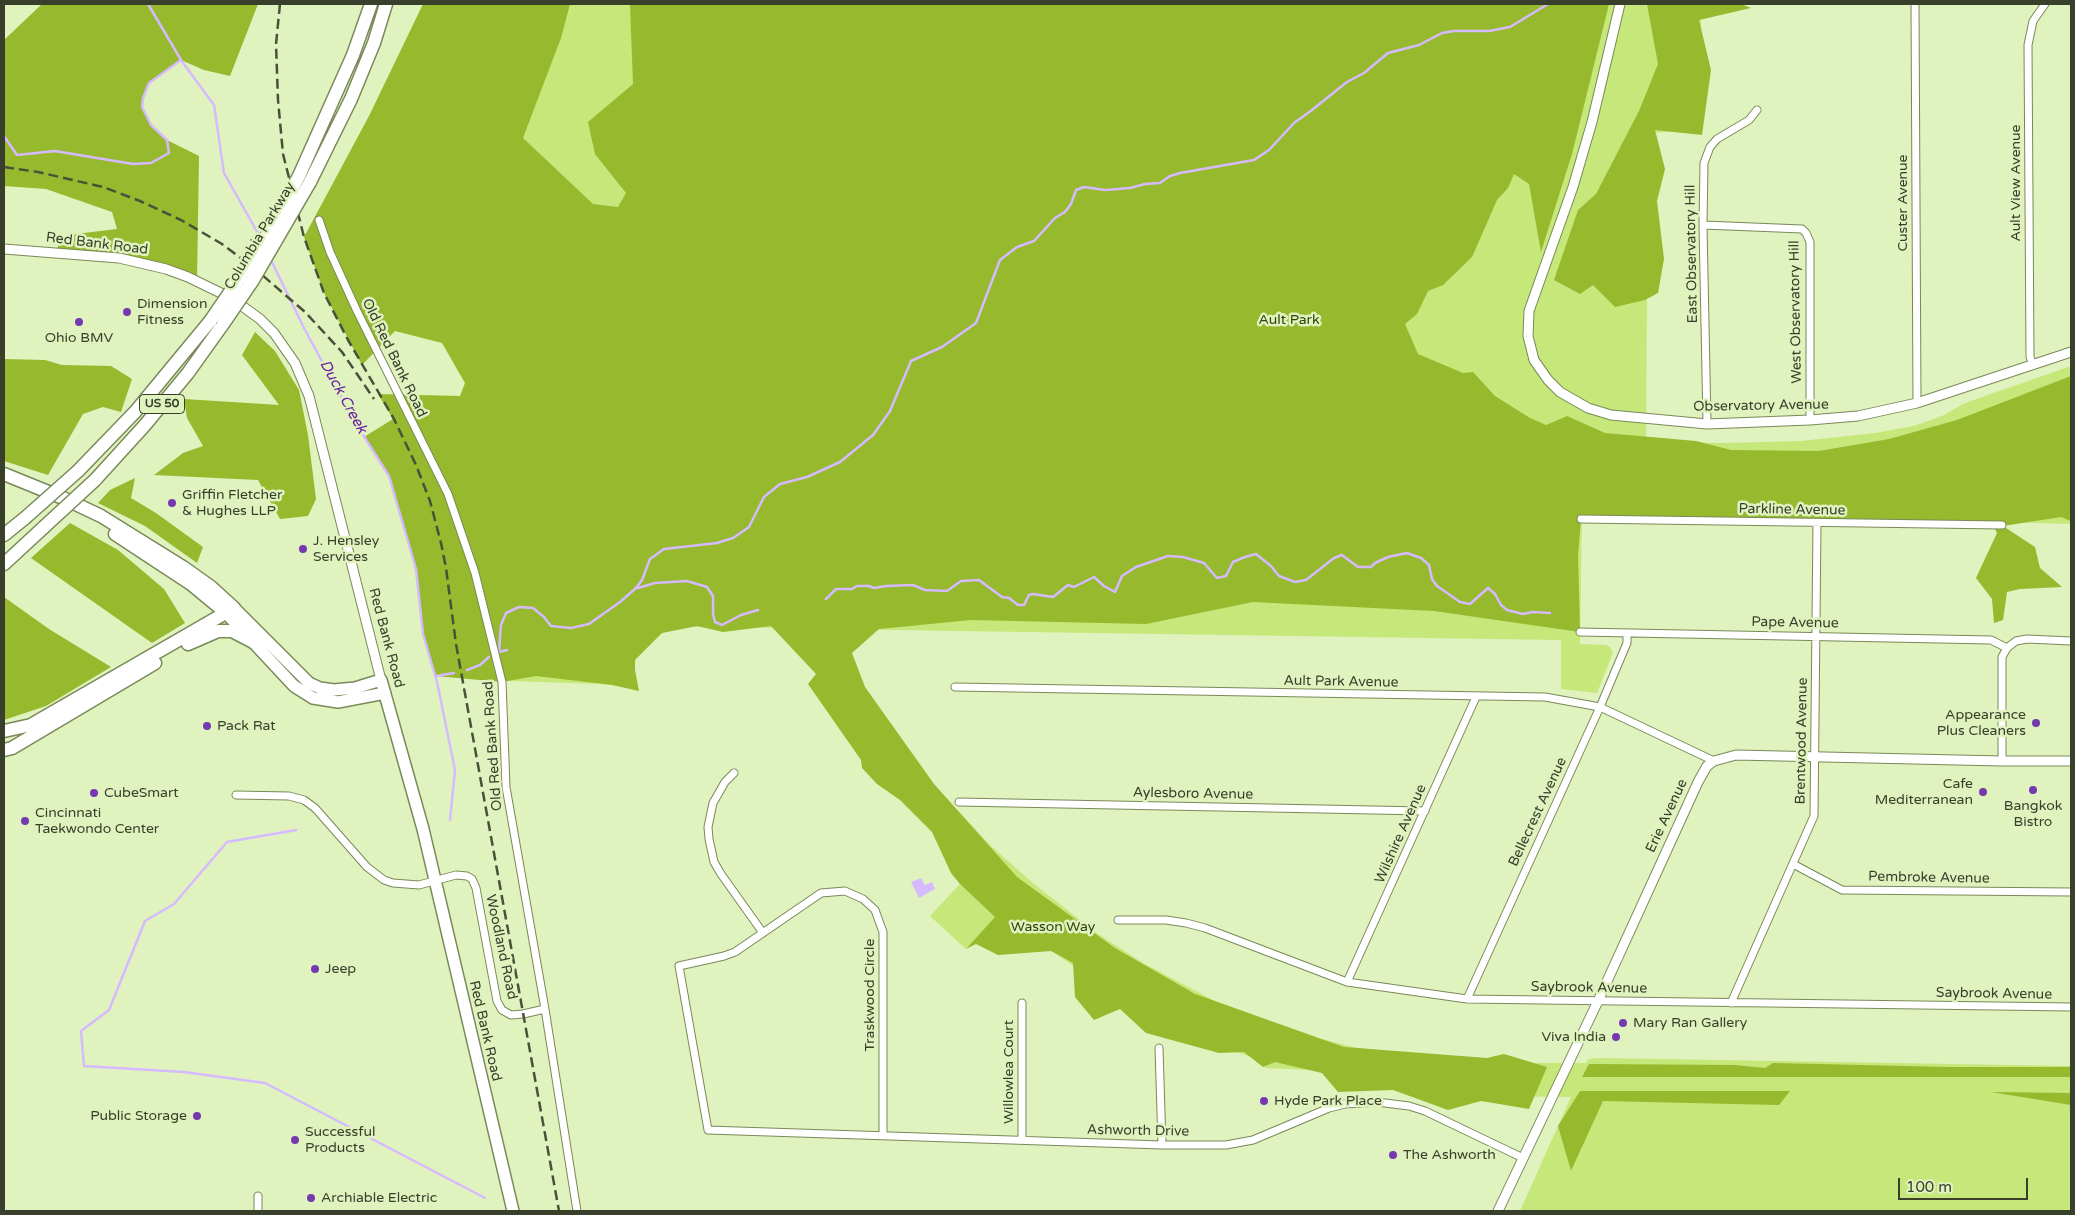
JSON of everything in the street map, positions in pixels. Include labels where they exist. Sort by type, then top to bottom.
[{"type":"highway","name":"Columbia Parkway","points":[[304,179],[371,4]]},
{"type":"highway","name":"Columbia Parkway","points":[[4,535],[78,471],[217,322],[253,280],[304,179],[352,99],[374,43],[386,4]]},
{"type":"highway","name":"Columbia Parkway","points":[[4,556],[44,527],[95,480],[145,425],[188,373],[217,322]]},
{"type":"highway","points":[[4,474],[101,516],[183,567],[212,588],[294,686],[314,698],[338,702],[385,693]]},
{"type":"highway","points":[[4,484],[57,502],[93,520],[164,565],[230,610],[309,683],[320,688],[334,690],[355,688],[381,680]]},
{"type":"highway","points":[[4,564],[44,527]]},
{"type":"highway","points":[[4,732],[31,725],[230,610]]},
{"type":"highway","points":[[4,750],[20,743],[204,636],[218,630],[232,631],[257,644]]},
{"type":"highway","name":"Red Bank Road","points":[[381,680],[423,829],[513,1211]]},
{"type":"street","name":"Observatory Avenue","points":[[1620,4],[1609,57],[1578,168],[1531,303],[1528,324],[1531,348],[1538,368],[1548,380],[1573,401],[1611,415],[1707,424],[1858,416],[1917,403],[2071,352]]},
{"type":"street","name":"Custer Avenue","points":[[1915,4],[1917,403]]},
{"type":"street","name":"Ault View Avenue","points":[[2033,366],[2030,357],[2028,45],[2033,21],[2045,4]]},
{"type":"street","name":"East Observatory Hill","points":[[1707,424],[1703,225],[1704,163],[1706,155],[1717,138],[1749,120],[1757,110]]},
{"type":"street","name":"Old Red Bank Road","points":[[320,220],[330,252],[394,377],[412,423],[435,465],[455,513],[475,573],[502,682],[506,787],[545,1009],[577,1211]]},
{"type":"street","name":"West Observatory Hill","points":[[1703,225],[1802,229],[1806,233],[1810,242],[1810,420]]},
{"type":"street","name":"Red Bank Road","points":[[4,249],[119,258],[166,268],[210,286],[231,298],[260,319],[274,334],[294,363],[308,396],[381,680]]},
{"type":"street","name":"Parkline Avenue","points":[[1581,519],[2002,526]]},
{"type":"street","name":"Brentwood Avenue","points":[[1731,1003],[1814,816],[1817,523]]},
{"type":"street","name":"Pape Avenue","points":[[1580,632],[1991,640],[2007,648]]},
{"type":"street","name":"Bellecrest Avenue","points":[[1467,999],[1600,707],[1627,643],[1627,633]]},
{"type":"street","points":[[2002,761],[2002,657],[2007,648],[2016,641],[2027,639],[2071,641]]},
{"type":"street","name":"Ault Park Avenue","points":[[955,687],[1545,697],[1600,707],[1714,761]]},
{"type":"street","name":"Wilshire Avenue","points":[[1347,982],[1476,697]]},
{"type":"street","points":[[1714,761],[1736,755],[2071,761]]},
{"type":"street","name":"Erie Avenue","points":[[1498,1211],[1598,1001],[1698,782],[1707,766],[1714,761]]},
{"type":"street","points":[[734,773],[725,782],[713,803],[710,815],[709,839],[714,862],[763,933]]},
{"type":"street","name":"Woodland Road","points":[[236,795],[290,796],[304,800],[315,808],[360,860],[384,880],[409,885],[436,882],[461,874],[467,876],[475,883],[496,1001],[502,1010],[517,1016],[545,1009]]},
{"type":"street","name":"Aylesboro Avenue","points":[[959,802],[1425,811]]},
{"type":"street","name":"Pembroke Avenue","points":[[1792,864],[1842,890],[2071,892]]},
{"type":"street","name":"Traskwood Circle","points":[[733,1132],[708,1130],[680,966],[724,956],[745,946],[814,897],[829,891],[845,891],[856,895],[875,910],[883,932],[883,1135]]},
{"type":"street","name":"Saybrook Avenue","points":[[1118,920],[1166,920],[1205,928],[1347,982],[1467,999],[2071,1007]]},
{"type":"street","name":"Willowlea Court","points":[[1022,1003],[1022,1140]]},
{"type":"street","points":[[1159,1048],[1162,1145]]},
{"type":"street","name":"Ashworth Drive","points":[[733,1132],[883,1135],[1162,1145],[1238,1144],[1329,1108],[1361,1102],[1377,1102],[1409,1106],[1425,1111],[1522,1158]]},
{"type":"street","points":[[258,1196],[258,1211]]},
{"type":"green space","points":[[42,4],[258,4],[230,76],[204,70],[181,60],[149,83],[143,98],[142,107],[151,125],[167,140],[199,156],[197,281],[166,269],[53,253],[67,235],[117,229],[112,212],[46,189],[4,186],[4,40]]},
{"type":"green space","name":"Ault Park","points":[[423,4],[570,4],[561,38],[523,138],[593,204],[618,207],[626,193],[595,154],[588,122],[633,84],[630,4],[1609,4],[1572,154],[1541,252],[1529,184],[1514,174],[1508,188],[1497,200],[1472,257],[1443,285],[1428,291],[1417,314],[1405,324],[1418,354],[1463,373],[1473,372],[1495,396],[1530,418],[1546,425],[1567,416],[1605,433],[1696,441],[1731,450],[1819,451],[1889,439],[1957,420],[2071,376],[2071,521],[2061,517],[2003,526],[2035,547],[2040,568],[2062,587],[2020,589],[2007,592],[2003,620],[1994,623],[1992,599],[1976,578],[1997,533],[1993,525],[1581,519],[1578,555],[1580,632],[1434,611],[1253,602],[1146,624],[971,620],[879,629],[852,653],[865,687],[934,784],[1017,877],[1115,948],[1195,994],[1344,1047],[1487,1058],[1504,1054],[1547,1067],[1529,1109],[1481,1101],[1448,1110],[1393,1090],[1338,1092],[1322,1073],[1275,1062],[1263,1067],[1244,1052],[1219,1053],[1146,1033],[1120,1009],[1094,1020],[1075,997],[1073,963],[1051,951],[998,955],[976,944],[966,949],[995,917],[951,873],[932,832],[900,800],[877,784],[862,768],[861,760],[808,684],[816,674],[771,626],[723,632],[697,626],[662,633],[635,660],[639,691],[612,685],[536,676],[502,682],[435,676],[423,634],[416,569],[389,476],[364,437],[393,419],[378,394],[460,396],[465,383],[442,343],[395,331],[362,365],[324,293],[304,237],[369,116]]},
{"type":"green space","name":"Ault Park","points":[[483,4],[1701,4],[1702,130],[1648,133],[1646,442],[1725,443],[1801,441],[1875,433],[1914,426],[1942,416],[1965,403],[2071,366],[2071,524],[1582,509],[1580,644],[1606,645],[1610,647],[1613,653],[1597,693],[1561,689],[1561,640],[827,629],[898,746],[992,847],[1034,884],[1098,934],[1143,963],[1213,1000],[1309,1036],[1358,1048],[1482,1063],[1586,1063],[1589,1059],[1600,1058],[2071,1066],[2071,1211],[1520,1211],[1571,1097],[1482,1096],[1310,1070],[1265,1068],[1265,1062],[1217,1045],[1079,970],[1035,939],[921,820],[790,628],[630,626],[630,685],[509,681]]},
{"type":"green space","points":[[1647,4],[1741,4],[1751,8],[1699,20],[1711,70],[1702,135],[1655,130],[1665,169],[1657,201],[1664,259],[1658,293],[1645,300],[1615,307],[1593,285],[1580,294],[1554,280],[1578,210],[1596,194],[1639,111],[1658,64]]},
{"type":"green space","points":[[255,332],[275,351],[299,390],[308,435],[316,499],[308,516],[280,519],[258,480],[154,475],[183,453],[203,446],[187,418],[184,399],[279,405],[242,355]]},
{"type":"green space","points":[[4,359],[45,360],[62,365],[111,366],[132,379],[121,412],[103,407],[83,414],[48,475],[4,461]]},
{"type":"green space","points":[[135,478],[131,498],[156,513],[203,547],[197,563],[145,526],[98,503],[110,490]]},
{"type":"green space","points":[[70,523],[118,550],[164,589],[185,623],[152,643],[31,558]]},
{"type":"green space","points":[[4,597],[49,629],[111,667],[46,706],[4,720]]},
{"type":"green space","points":[[960,884],[996,917],[966,949],[930,916]]},
{"type":"green space","points":[[1773,1063],[1949,1067],[2071,1067],[2071,1077],[1582,1077],[1589,1064],[1735,1065],[1765,1068]]},
{"type":"green space","points":[[1580,1091],[1790,1091],[1779,1105],[1603,1101],[1571,1171],[1558,1126]]},
{"type":"green space","points":[[1991,1092],[2071,1093],[2071,1105]]},
{"type":"shaded area","points":[[921,878],[925,885],[932,882],[935,889],[919,898],[911,882]]},
{"type":"waterway","name":"Duck Creek","points":[[148,4],[181,60],[214,105],[224,173],[260,237]]},
{"type":"waterway","points":[[507,650],[499,652],[501,625],[506,613],[519,607],[533,608],[551,626],[571,628],[589,624],[636,588],[642,580],[650,559],[664,549],[717,543],[733,538],[749,527],[764,497],[780,484],[807,477],[840,462],[873,435],[890,411],[911,361],[942,347],[976,323],[1000,260],[1017,247],[1034,241],[1055,218],[1065,212],[1071,204],[1076,190],[1084,187],[1105,190],[1130,188],[1160,183],[1170,176],[1180,173],[1254,160],[1269,150],[1294,123],[1347,82],[1364,73],[1388,53],[1419,45],[1442,33],[1489,31],[1510,27],[1548,4]]},
{"type":"waterway","points":[[4,136],[17,155],[55,151],[133,164],[151,163],[169,153],[167,140],[151,125],[142,107],[143,98],[149,83],[181,60]]},
{"type":"waterway","name":"Duck Creek","points":[[271,260],[304,328],[353,419],[389,476],[416,569],[423,634],[437,682],[455,770],[450,820]]},
{"type":"waterway","points":[[826,599],[836,589],[852,589],[857,586],[874,588],[913,585],[925,590],[947,591],[961,581],[979,580],[1002,597],[1009,598],[1018,605],[1024,605],[1029,595],[1053,597],[1068,585],[1074,587],[1094,577],[1104,586],[1115,592],[1122,576],[1136,567],[1168,556],[1183,557],[1204,563],[1217,578],[1226,576],[1233,562],[1256,554],[1271,566],[1279,576],[1295,582],[1306,580],[1334,558],[1342,555],[1358,567],[1371,567],[1388,557],[1407,553],[1421,558],[1429,565],[1432,579],[1437,586],[1460,602],[1470,604],[1488,588],[1507,610],[1523,614],[1533,612],[1550,613]]},
{"type":"waterway","points":[[638,588],[655,583],[687,581],[707,587],[713,596],[715,622],[722,625],[741,615],[758,610]]},
{"type":"waterway","points":[[467,670],[480,665],[489,657]]},
{"type":"waterway","points":[[436,676],[454,673]]},
{"type":"waterway","points":[[296,830],[227,842],[174,904],[145,921],[109,1010],[81,1031],[84,1066],[184,1072],[265,1083],[485,1198]]},
{"type":"railway","points":[[280,4],[276,44],[278,100],[283,154],[304,237],[324,293],[348,340],[394,419],[416,465],[430,501],[441,543],[456,644],[559,1211]]},
{"type":"railway","points":[[4,167],[38,172],[103,187],[140,201],[181,220],[222,244],[254,268],[305,312],[342,352],[374,399]]},
{"type":"place","name":"Dimension Fitness","points":[[127,312]]},
{"type":"place","name":"Ohio BMV","points":[[79,322]]},
{"type":"place","name":"Griffin Fletcher & Hughes LLP","points":[[172,503]]},
{"type":"place","name":"J. Hensley Services","points":[[303,549]]},
{"type":"place","name":"Appearance Plus Cleaners","points":[[2036,723]]},
{"type":"place","name":"Pack Rat","points":[[207,726]]},
{"type":"place","name":"Bangkok Bistro","points":[[2033,790]]},
{"type":"place","name":"Cafe Mediterranean","points":[[1983,792]]},
{"type":"place","name":"CubeSmart","points":[[94,793]]},
{"type":"place","name":"Cincinnati Taekwondo Center","points":[[25,821]]},
{"type":"place","name":"Jeep","points":[[315,969]]},
{"type":"place","name":"Mary Ran Gallery","points":[[1623,1023]]},
{"type":"place","name":"Viva India","points":[[1616,1037]]},
{"type":"place","name":"Hyde Park Place","points":[[1264,1101]]},
{"type":"place","name":"Public Storage","points":[[197,1116]]},
{"type":"place","name":"Successful Products","points":[[295,1140]]},
{"type":"place","name":"The Ashworth","points":[[1393,1155]]},
{"type":"place","name":"Archiable Electric","points":[[311,1198]]},
{"type":"park label","name":"Wasson Way","points":[[1053,927]]}]
